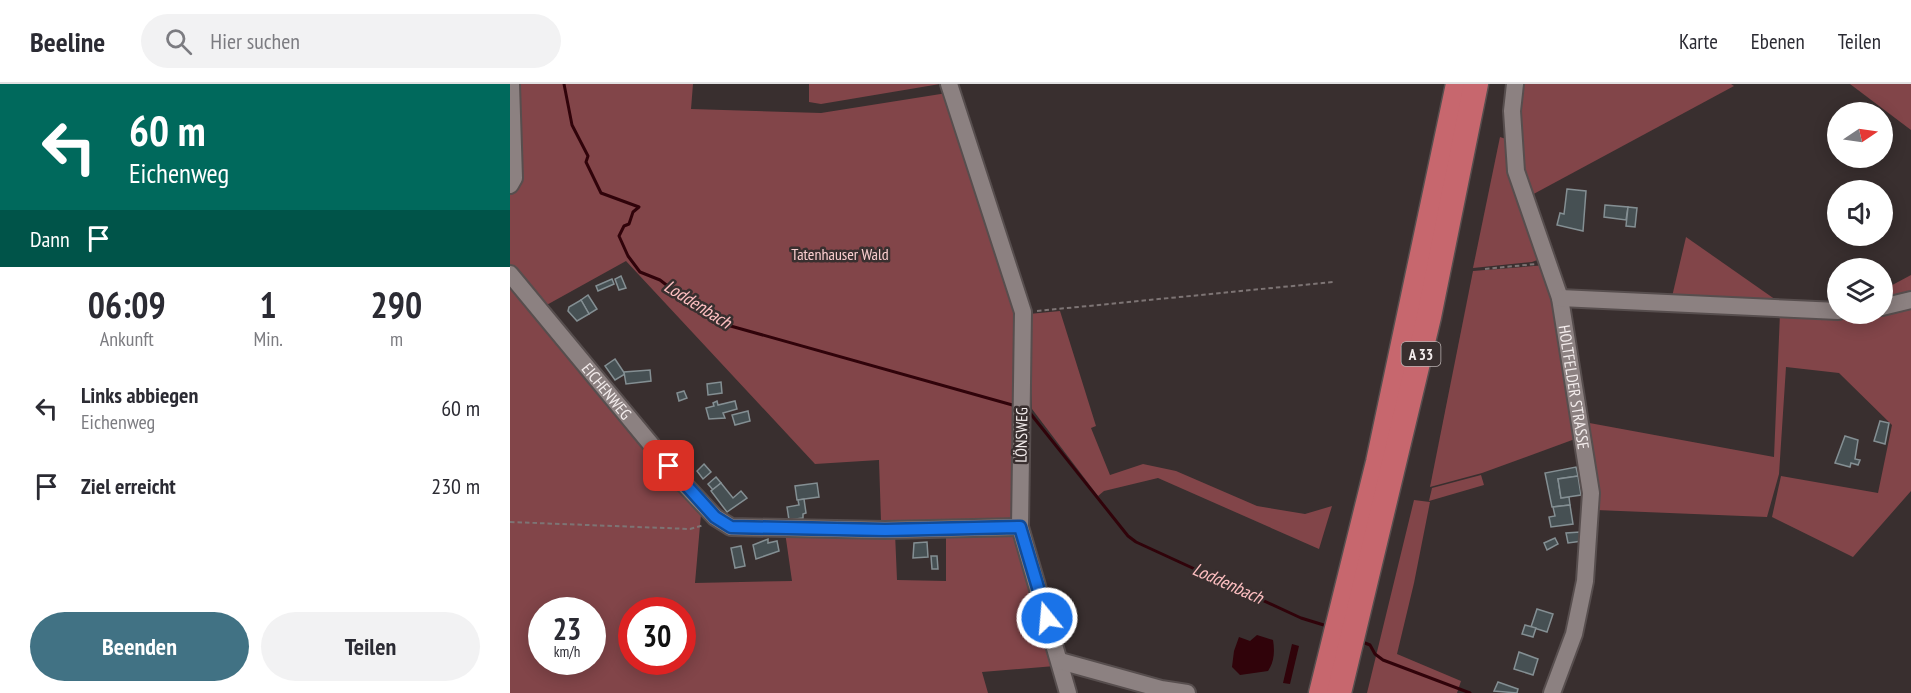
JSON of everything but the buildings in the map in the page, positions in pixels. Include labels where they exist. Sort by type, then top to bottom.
[{"type":"highway","name":"A 33","points":[[1349,619],[1458,84]]},
{"type":"highway","name":"A 33","points":[[1321,693],[1342,646],[1429,317],[1476,84]]},
{"type":"highway","name":"A 33","points":[[1340,693],[1342,646]]},
{"type":"street","points":[[510,185],[514,178],[511,84]]},
{"type":"street","name":"LÖNSWEG","points":[[949,84],[1023,312],[1020,527],[1068,693]]},
{"type":"street","name":"HOLTFELDER STRASSE","points":[[1515,84],[1512,111],[1516,171],[1560,298],[1591,493],[1585,581],[1574,634],[1552,693]]},
{"type":"street","name":"EICHENWEG","points":[[510,274],[683,483],[715,517],[731,527],[885,530],[1020,527]]},
{"type":"street","points":[[1560,298],[1827,310]]},
{"type":"street","points":[[1893,304],[1911,300]]},
{"type":"street","points":[[1060,661],[1161,689],[1187,693]]},
{"type":"path","points":[[1485,269],[1547,263]]},
{"type":"path","points":[[1023,312],[1333,282]]},
{"type":"path","points":[[510,522],[690,529],[704,525],[715,517]]},
{"type":"green space","name":"Tatenhauser Wald","points":[[510,84],[693,84],[691,109],[821,113],[947,93],[1015,314],[1017,511],[1011,522],[881,521],[879,460],[815,464],[626,261],[543,307],[701,514],[695,583],[792,581],[785,532],[895,533],[897,580],[946,581],[946,533],[1008,531],[1020,545],[1055,666],[982,672],[988,693],[510,693]]},
{"type":"green space","points":[[809,84],[940,84],[821,104],[809,102]]},
{"type":"green space","points":[[1520,84],[1731,84],[1734,86],[1528,197],[1517,127]]},
{"type":"green space","points":[[1850,84],[1911,84],[1911,130],[1893,116],[1893,102],[1874,102]]},
{"type":"green space","points":[[1500,137],[1506,139],[1540,259],[1532,262],[1473,268]]},
{"type":"green space","points":[[1686,237],[1776,300],[1671,301]]},
{"type":"green space","points":[[1547,265],[1575,439],[1482,473],[1430,487],[1473,271]]},
{"type":"green space","points":[[1911,275],[1911,491],[1853,557],[1772,517],[1781,476],[1878,493],[1892,425],[1839,373],[1786,367],[1779,474],[1767,517],[1596,510],[1584,422],[1774,457],[1780,313],[1827,302],[1827,324],[1893,324],[1893,285]]},
{"type":"green space","points":[[1060,311],[1096,426],[1091,428],[1110,475],[1143,464],[1176,471],[1257,506],[1305,514],[1332,506],[1319,549],[1158,478],[1104,491],[1098,496],[1032,409],[1029,314]]},
{"type":"green space","points":[[1481,475],[1484,485],[1429,501],[1432,488]]},
{"type":"green space","points":[[1414,500],[1430,502],[1397,654],[1461,681],[1457,693],[1367,693]]},
{"type":"shaded area","points":[[1257,635],[1273,640],[1272,664],[1268,671],[1240,675],[1232,667],[1239,637],[1250,641]]},
{"type":"shaded area","points":[[1292,644],[1299,646],[1290,684],[1283,683]]},
{"type":"waterway","name":"Loddenbach","points":[[564,84],[572,125],[588,156],[586,162],[601,193],[639,207],[633,212],[629,224],[624,226],[619,236],[628,256],[640,272],[660,280],[691,304],[703,307],[727,325],[1016,406]]},
{"type":"waterway","name":"Loddenbach","points":[[1030,413],[1128,536],[1136,542],[1301,618],[1327,626]]},
{"type":"waterway","name":"Loddenbach","points":[[1360,641],[1370,645],[1375,654],[1383,660],[1470,693]]},
{"type":"route","points":[[669,466],[715,517],[731,527],[885,530],[1020,527],[1047,618]]}]
